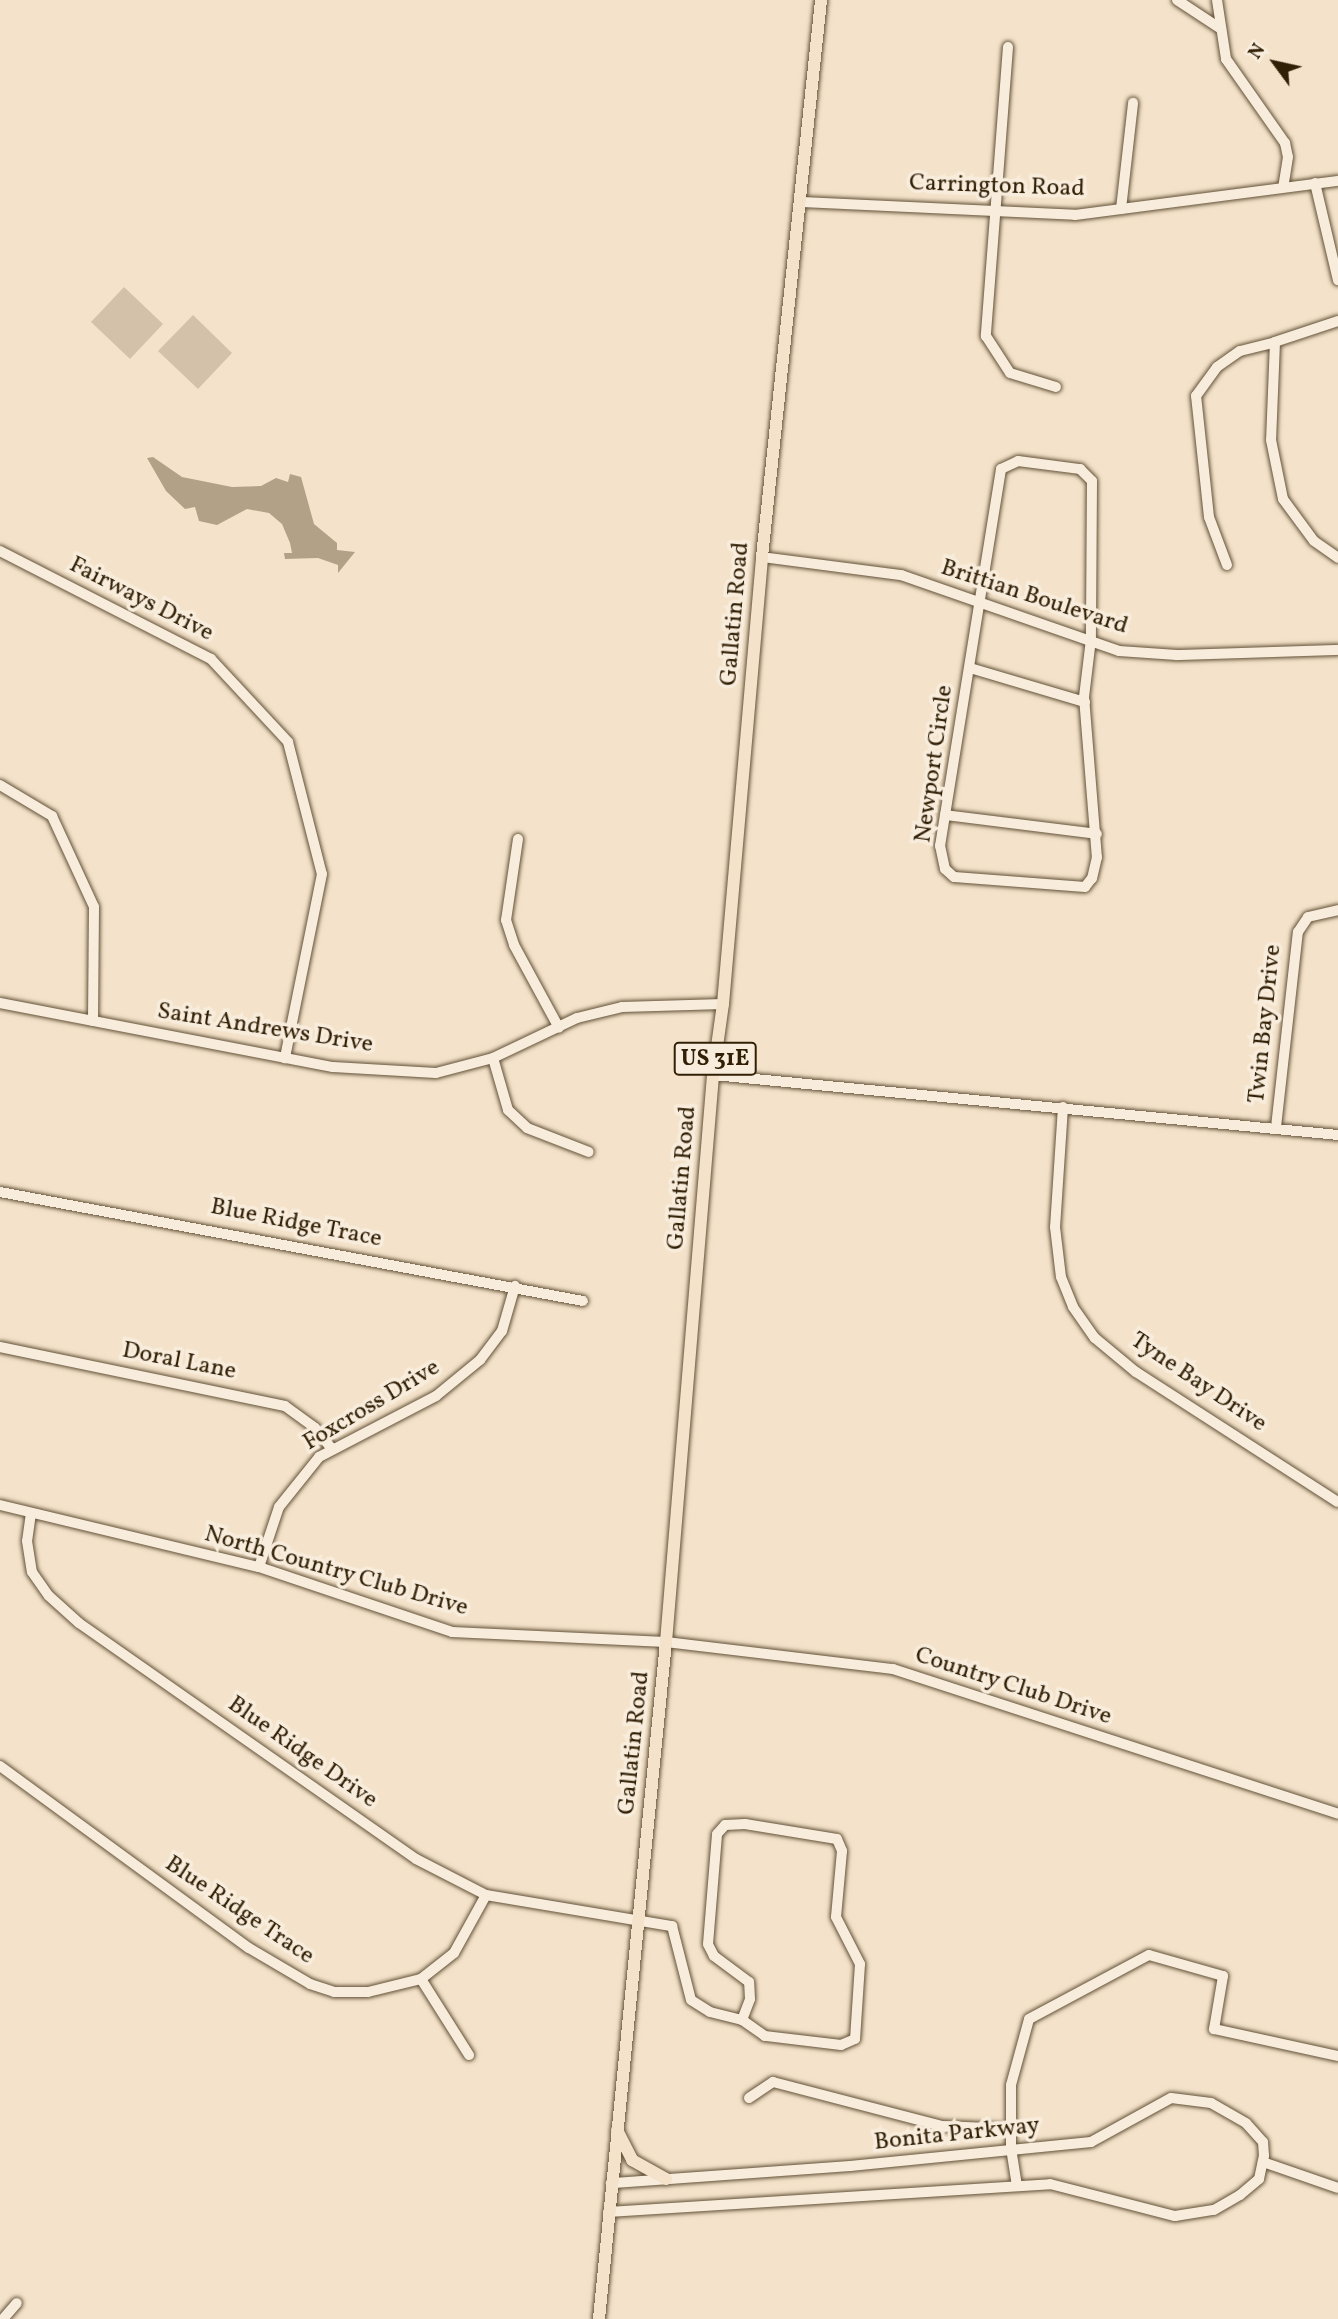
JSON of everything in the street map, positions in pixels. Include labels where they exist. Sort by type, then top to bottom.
[{"type":"main road","name":"Gallatin Road","points":[[599,2319],[666,1642],[713,1075],[723,1004],[762,557],[802,202],[821,0]]},
{"type":"main road","points":[[616,2129],[632,2160],[666,2179]]},
{"type":"street","points":[[1177,0],[1221,29]]},
{"type":"street","points":[[1217,0],[1226,59],[1284,143],[1288,158],[1283,187]]},
{"type":"street","points":[[1008,47],[992,208],[986,335],[999,362],[1010,373],[1056,387]]},
{"type":"street","points":[[1121,209],[1133,103]]},
{"type":"street","name":"Carrington Road","points":[[802,202],[992,208],[1075,215],[1338,181]]},
{"type":"street","points":[[1315,183],[1338,280]]},
{"type":"street","points":[[1227,565],[1209,517],[1196,396],[1217,367],[1240,351],[1338,321]]},
{"type":"street","points":[[1275,342],[1273,469],[1283,499],[1314,541],[1338,558]]},
{"type":"street","name":"Newport Circle","points":[[1018,461],[1080,469],[1092,481],[1091,639],[1085,702],[1097,834],[1096,868],[1085,887],[954,877],[945,869],[940,846],[1001,469],[1018,461]]},
{"type":"street","name":"Fairways Drive","points":[[0,551],[211,659],[288,742],[321,874],[285,1058]]},
{"type":"street","name":"Brittian Boulevard","points":[[762,557],[901,575],[980,606],[1091,639],[1119,651],[1177,655],[1338,650]]},
{"type":"street","points":[[970,668],[1085,702]]},
{"type":"street","points":[[0,785],[52,816],[94,907],[93,1021]]},
{"type":"street","points":[[945,815],[1097,834]]},
{"type":"street","points":[[517,839],[506,920],[514,945],[559,1028]]},
{"type":"street","name":"Twin Bay Drive","points":[[1276,1127],[1298,932],[1308,917],[1338,909]]},
{"type":"street","name":"Saint Andrews Drive","points":[[0,1003],[333,1068],[436,1073],[493,1058],[577,1018],[622,1007],[723,1004]]},
{"type":"street","points":[[493,1058],[508,1110],[527,1128],[589,1152]]},
{"type":"street","points":[[713,1075],[1338,1135]]},
{"type":"street","name":"Tyne Bay Drive","points":[[1063,1107],[1055,1227],[1061,1277],[1073,1307],[1095,1338],[1136,1372],[1338,1502]]},
{"type":"street","name":"Blue Ridge Trace","points":[[0,1192],[515,1286],[583,1301]]},
{"type":"street","name":"Foxcross Drive","points":[[259,1567],[279,1507],[319,1457],[436,1396],[480,1360],[502,1332],[515,1286]]},
{"type":"street","name":"Doral Lane","points":[[0,1348],[285,1406],[315,1429],[332,1450]]},
{"type":"street","name":"North Country Club Drive","points":[[0,1505],[259,1567],[452,1632],[666,1642]]},
{"type":"street","name":"Blue Ridge Drive","points":[[31,1513],[27,1541],[32,1572],[79,1623],[416,1859],[485,1895],[638,1917],[671,1926],[691,2000],[710,2012],[742,2020]]},
{"type":"street","name":"Country Club Drive","points":[[666,1642],[893,1670],[1338,1814]]},
{"type":"street","name":"Blue Ridge Trace","points":[[0,1766],[249,1948],[310,1984],[334,1992],[368,1992],[421,1979],[454,1952],[485,1895]]},
{"type":"street","points":[[745,1824],[837,1839],[842,1851],[836,1917],[860,1964],[861,1975],[855,2039],[841,2045],[765,2036],[742,2020],[750,1999],[750,1982],[714,1956],[708,1944],[716,1834],[725,1825],[745,1824]]},
{"type":"street","points":[[1017,2186],[1011,2150],[1011,2085],[1030,2019],[1149,1955],[1223,1976],[1214,2029],[1338,2056]]},
{"type":"street","points":[[421,1979],[469,2055]]},
{"type":"street","points":[[749,2098],[774,2082],[942,2126],[1011,2129]]},
{"type":"street","name":"Bonita Parkway","points":[[608,2212],[1049,2184],[1086,2190],[1175,2216],[1214,2210],[1259,2179],[1263,2162],[1263,2142],[1245,2123],[1211,2103],[1171,2098],[1091,2142],[611,2183]]},
{"type":"street","points":[[1263,2162],[1338,2188]]},
{"type":"street","points":[[4,2319],[17,2302]]},
{"type":"shaded area","points":[[124,287],[163,324],[130,359],[91,322]]},
{"type":"shaded area","points":[[193,315],[232,353],[198,389],[158,351]]},
{"type":"shaded area","points":[[153,457],[182,477],[232,487],[261,486],[276,478],[288,482],[290,474],[301,477],[314,524],[337,543],[337,550],[355,552],[338,573],[338,565],[318,558],[285,559],[284,553],[292,553],[290,543],[282,524],[269,513],[247,509],[217,525],[199,521],[195,507],[185,509],[166,491],[147,458]]}]
